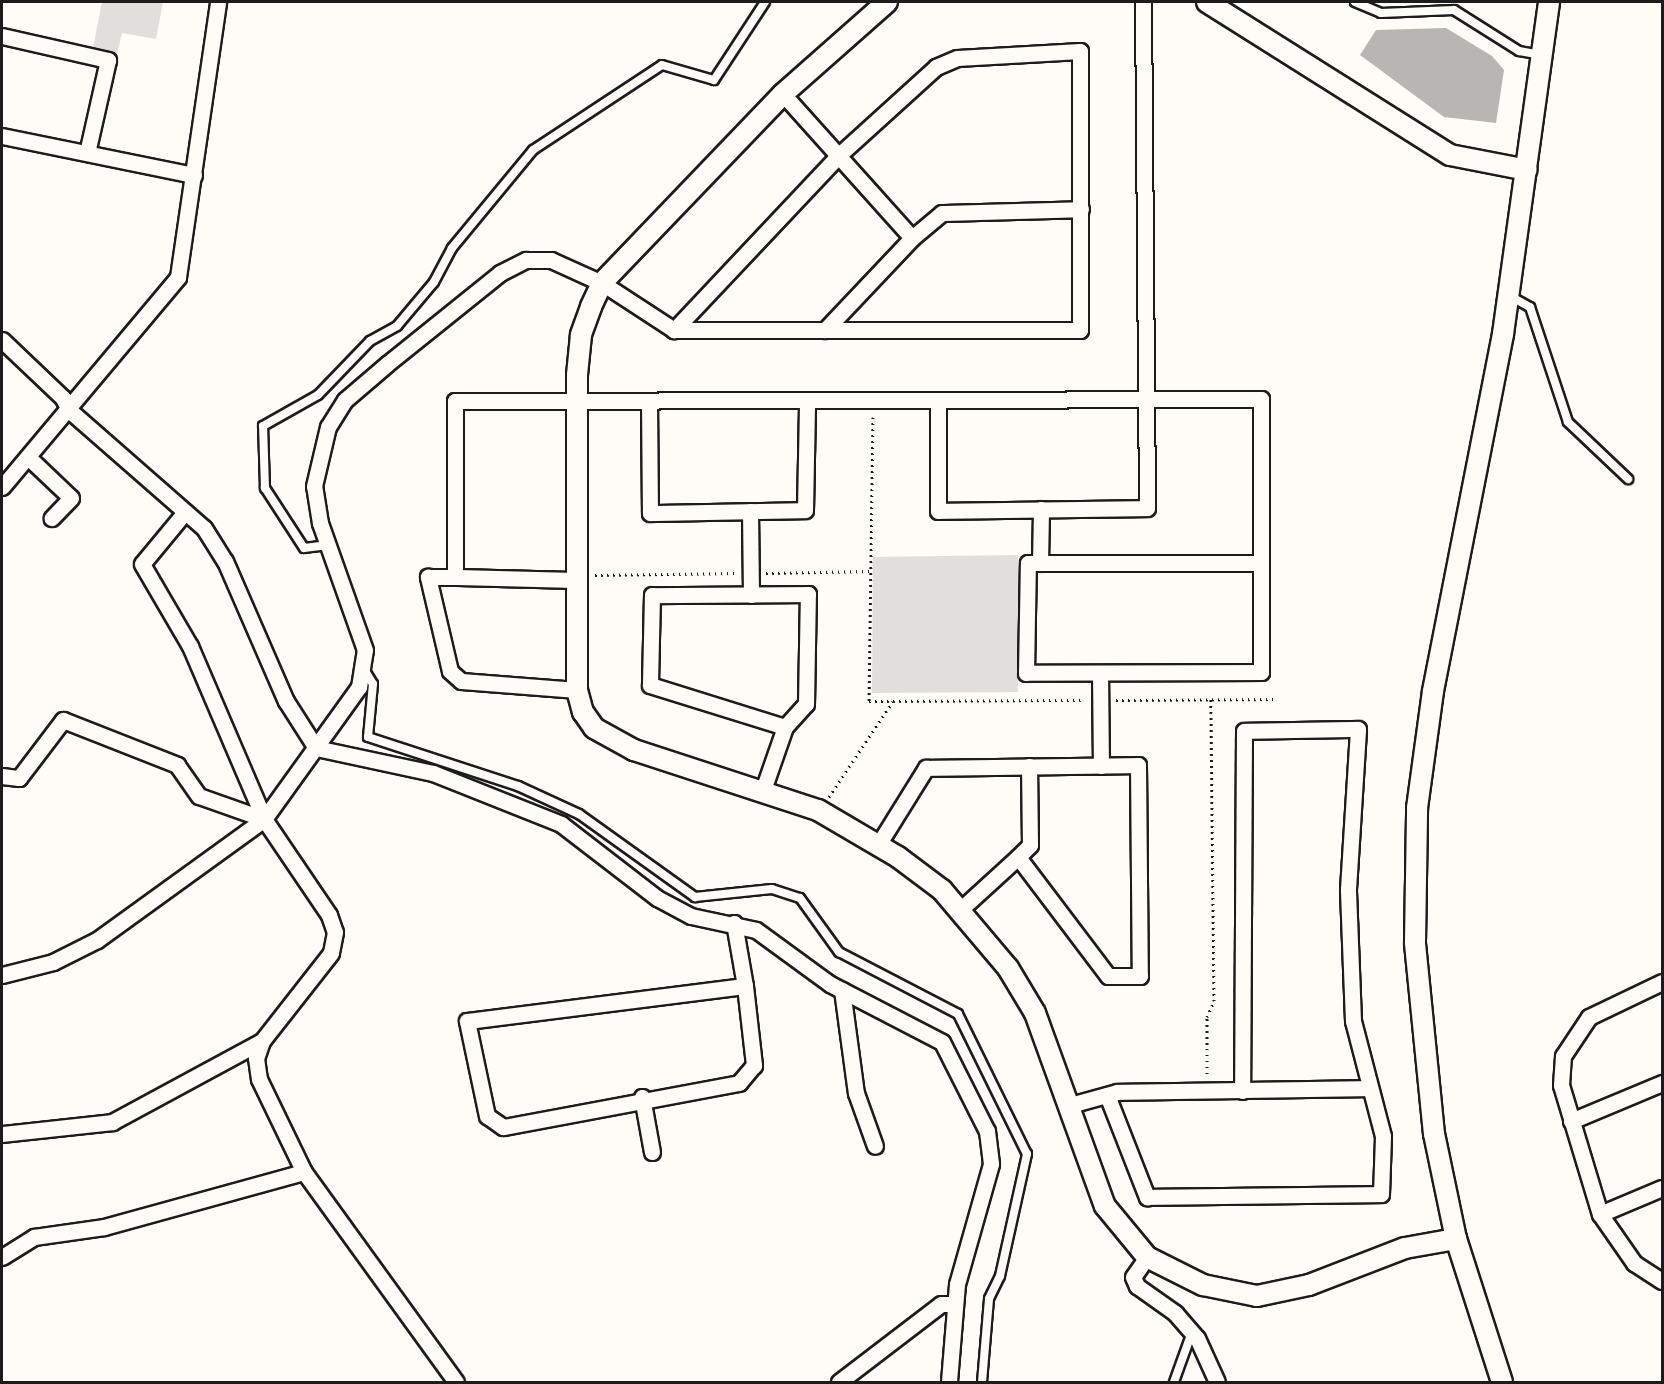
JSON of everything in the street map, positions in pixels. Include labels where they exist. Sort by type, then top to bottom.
[{"type":"street","points":[[2,487],[69,410],[178,277],[218,2]]},
{"type":"street","points":[[887,2],[783,94],[602,283],[580,335],[577,401],[585,577],[578,690],[583,712],[612,741],[764,790],[818,810],[878,845],[960,909],[1035,1013],[1105,1206],[1147,1257],[1203,1285],[1257,1296],[1309,1285],[1405,1248],[1456,1239]]},
{"type":"street","points":[[938,400],[938,511],[1147,508],[1143,2]]},
{"type":"street","points":[[1207,2],[1450,154],[1527,170]]},
{"type":"street","points":[[1502,1383],[1456,1239],[1434,1134],[1421,1026],[1417,808],[1509,295],[1549,2]]},
{"type":"street","points":[[2,36],[108,60],[87,153]]},
{"type":"street","points":[[2,975],[54,962],[97,940],[264,819],[359,687],[364,669],[365,650],[328,545],[314,486],[328,427],[345,400],[500,273],[526,260],[551,260],[602,283],[674,330],[1080,330],[1080,51],[957,58],[936,67],[839,155],[674,330]]},
{"type":"street","points":[[783,94],[912,238]]},
{"type":"street","points":[[2,136],[194,175]]},
{"type":"street","points":[[825,330],[912,238],[942,213],[1081,209]]},
{"type":"street","points":[[2,340],[63,398],[69,410],[204,528],[225,561],[286,701],[316,748],[433,773],[527,808],[561,824],[657,898],[691,916],[734,923],[778,944],[842,990],[942,1042],[987,1131],[991,1164],[955,1304],[949,1383]]},
{"type":"street","points":[[455,577],[455,401],[1261,399],[1261,563],[1261,672],[1026,673],[1028,563],[1261,563]]},
{"type":"street","points":[[649,401],[650,513],[805,510],[807,401]]},
{"type":"street","points":[[28,457],[71,498],[52,518]]},
{"type":"street","points":[[1040,563],[1041,509]]},
{"type":"street","points":[[750,511],[751,595]]},
{"type":"street","points":[[184,512],[142,564],[190,646],[264,819],[329,915],[335,932],[331,953],[262,1041],[256,1059],[259,1079],[304,1172],[456,1383]]},
{"type":"street","points":[[578,690],[461,681],[450,671],[428,577],[585,577]]},
{"type":"street","points":[[764,790],[785,727],[806,704],[808,594],[652,595],[650,685],[785,727]]},
{"type":"street","points":[[1100,673],[1101,766]]},
{"type":"street","points":[[2,776],[19,778],[63,720],[177,765],[199,796],[264,819]]},
{"type":"street","points":[[1107,1095],[1147,1197],[1381,1194],[1383,1136],[1368,1088],[1353,1021],[1347,889],[1358,729],[1244,731],[1242,1090]]},
{"type":"street","points":[[878,845],[926,768],[1138,765],[1140,976],[1108,976],[1018,857]]},
{"type":"street","points":[[960,909],[1030,845],[1029,766]]},
{"type":"street","points":[[734,923],[745,986],[754,1065],[739,1083],[642,1097],[503,1127],[487,1116],[467,1022],[745,986]]},
{"type":"street","points":[[1662,982],[1613,1002],[1589,1017],[1571,1041],[1561,1085],[1600,1214],[1634,1263],[1662,1281]]},
{"type":"street","points":[[842,990],[856,1093],[875,1146]]},
{"type":"street","points":[[2,1134],[112,1122],[262,1041]]},
{"type":"street","points":[[1571,1121],[1662,1083]]},
{"type":"street","points":[[1070,1105],[1107,1095],[1368,1088]]},
{"type":"street","points":[[642,1097],[652,1152]]},
{"type":"street","points":[[2,1257],[34,1237],[104,1227],[304,1172]]},
{"type":"street","points":[[1600,1214],[1662,1188]]},
{"type":"street","points":[[1147,1257],[1133,1277],[1137,1286],[1192,1332],[1217,1383]]},
{"type":"street","points":[[839,1383],[941,1304],[955,1304]]},
{"type":"lane","points":[[328,545],[304,548],[265,488],[263,426],[318,395],[370,341],[397,326],[434,282],[452,248],[533,150],[662,65],[714,80],[765,2]]},
{"type":"lane","points":[[1355,2],[1381,13],[1454,10],[1519,51],[1542,56]]},
{"type":"lane","points":[[1509,295],[1530,307],[1568,422],[1628,479]]},
{"type":"lane","points":[[364,669],[373,684],[368,737],[518,786],[579,814],[695,897],[772,889],[800,898],[839,952],[958,1014],[1027,1154],[1000,1276],[989,1299],[982,1383]]},
{"type":"lane","points":[[1174,1383],[1192,1332]]},
{"type":"path","points":[[873,417],[869,701],[1273,699]]},
{"type":"path","points":[[585,577],[871,572]]},
{"type":"path","points":[[1207,1081],[1207,1017],[1214,1001],[1211,699]]},
{"type":"path","points":[[827,799],[893,701]]},
{"type":"shaded area","points":[[102,2],[163,2],[156,39],[122,33],[117,54],[93,48]]},
{"type":"shaded area","points":[[1446,28],[1492,56],[1504,70],[1496,123],[1444,117],[1360,55],[1376,30]]},
{"type":"shaded area","points":[[1018,555],[1018,692],[872,693],[873,557]]}]
